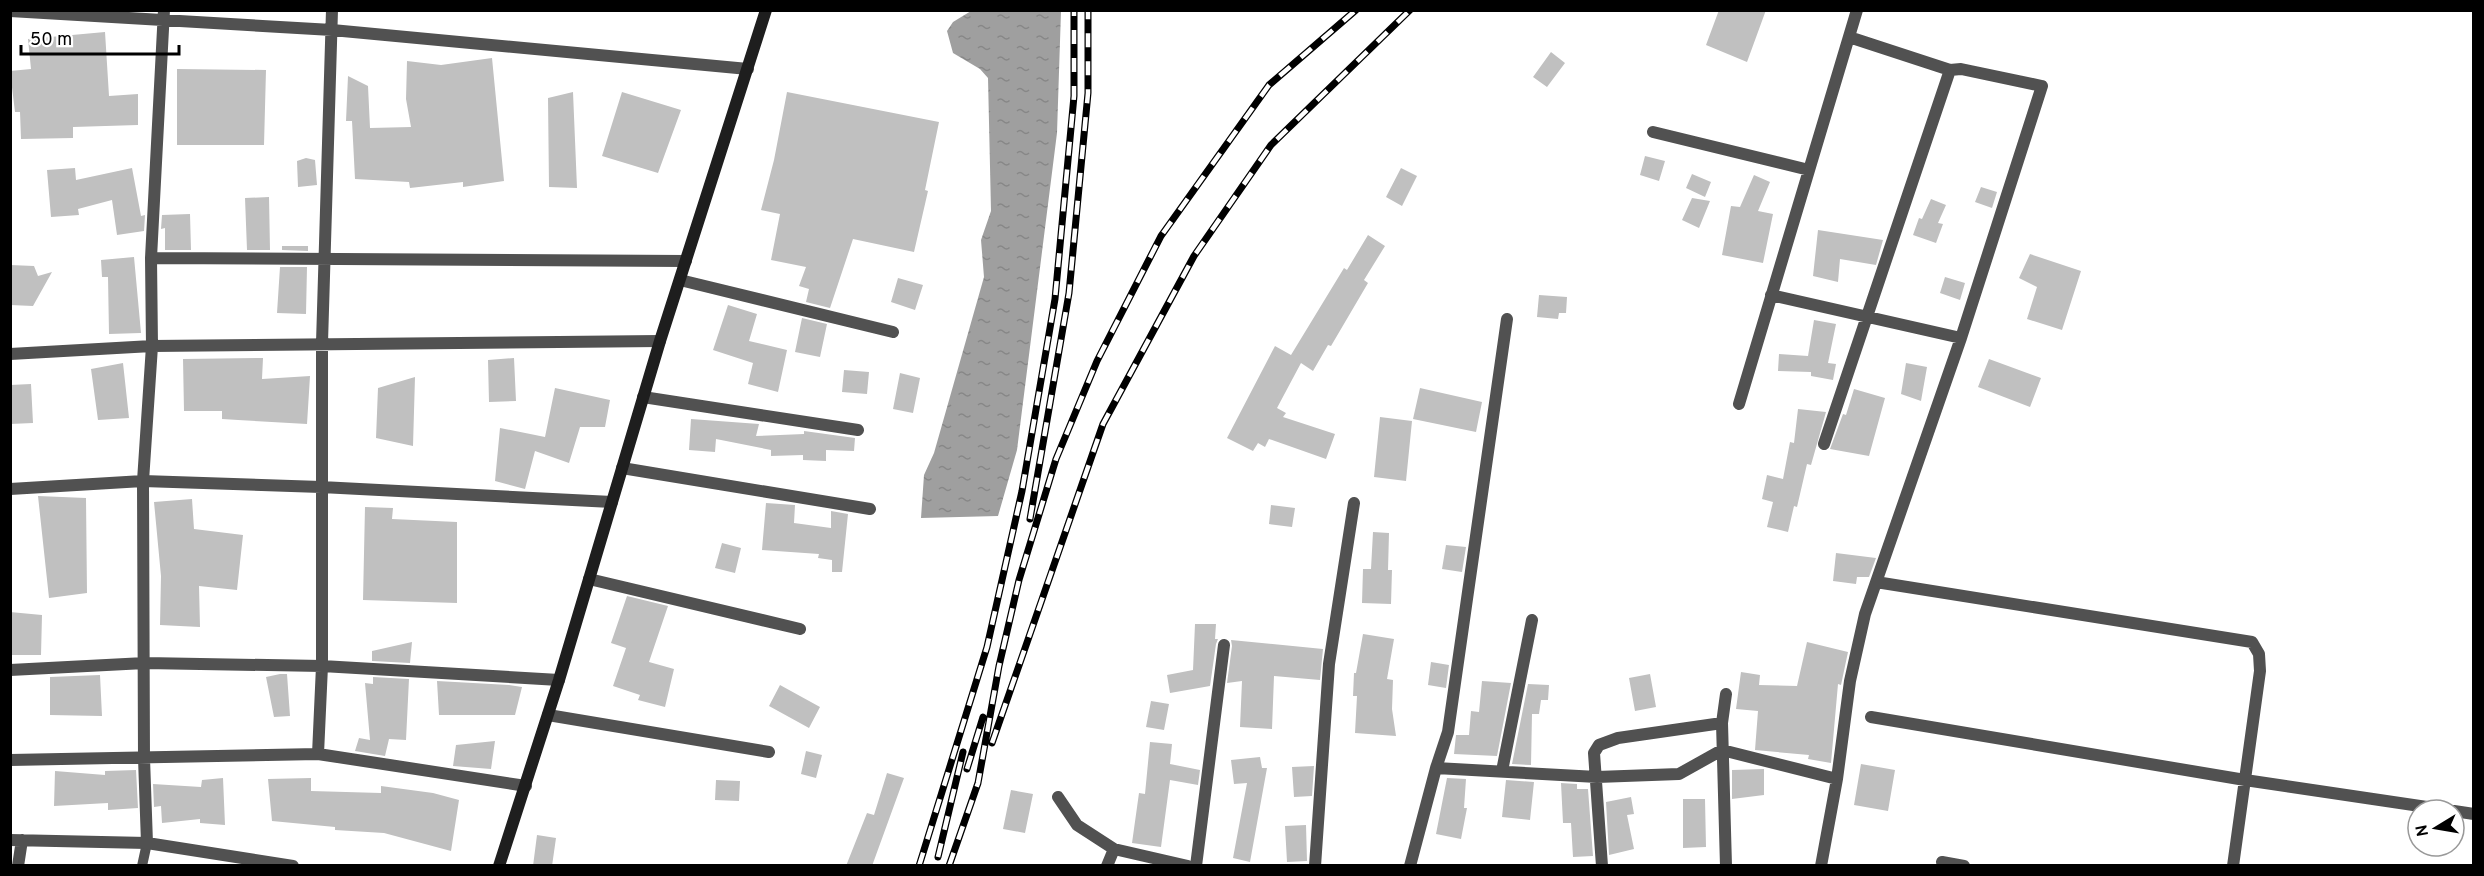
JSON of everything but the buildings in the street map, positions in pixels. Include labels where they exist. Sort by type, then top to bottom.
[{"type":"street","points":[[318,753],[322,666],[322,343],[332,10]]},
{"type":"street","points":[[499,866],[559,680],[660,341],[766,10]]},
{"type":"street","points":[[1739,404],[1857,10]]},
{"type":"street","points":[[10,11],[164,15],[748,69]]},
{"type":"street","points":[[147,843],[144,758],[143,482],[152,346],[152,258],[164,15]]},
{"type":"street","points":[[1821,866],[1837,779],[1850,681],[1865,614],[1961,338],[2042,86],[1961,69],[1950,70],[1849,37]]},
{"type":"street","points":[[1824,444],[1950,70]]},
{"type":"street","points":[[1653,132],[1809,170]]},
{"type":"street","points":[[152,258],[686,261]]},
{"type":"street","points":[[680,280],[892,332]]},
{"type":"street","points":[[1772,295],[1961,338]]},
{"type":"street","points":[[1410,866],[1448,732],[1507,320]]},
{"type":"street","points":[[10,354],[152,346],[660,341]]},
{"type":"street","points":[[643,397],[858,430]]},
{"type":"street","points":[[622,468],[870,509]]},
{"type":"street","points":[[10,489],[143,482],[321,487],[612,502]]},
{"type":"street","points":[[1315,866],[1329,664],[1354,503]]},
{"type":"street","points":[[589,579],[800,629]]},
{"type":"street","points":[[1876,582],[2252,642],[2259,654],[2260,671],[2234,866]]},
{"type":"street","points":[[1502,771],[1533,620]]},
{"type":"street","points":[[1196,866],[1224,645]]},
{"type":"street","points":[[10,670],[144,663],[322,666],[559,680]]},
{"type":"street","points":[[1726,694],[1722,723],[1726,866]]},
{"type":"street","points":[[548,714],[769,752]]},
{"type":"street","points":[[1870,717],[2245,780],[2406,804]]},
{"type":"street","points":[[1602,866],[1594,753],[1599,745],[1618,738],[1722,723]]},
{"type":"street","points":[[1436,768],[1597,777],[1679,774],[1722,750],[1837,779]]},
{"type":"street","points":[[10,760],[318,753],[526,786]]},
{"type":"street","points":[[1058,797],[1077,825],[1114,849],[1188,866]]},
{"type":"street","points":[[18,866],[16,840],[147,843],[294,866]]},
{"type":"street","points":[[1107,866],[1114,849]]},
{"type":"street","points":[[1942,862],[1964,866]]},
{"type":"lane","points":[[142,866],[147,843]]},
{"type":"water","points":[[971,11],[1061,11],[1057,133],[1017,450],[998,516],[921,518],[924,475],[934,453],[984,277],[981,240],[991,211],[988,78],[980,69],[953,53],[947,31],[953,22]]},
{"type":"railway","points":[[919,866],[987,647],[1022,491],[1055,299],[1074,96],[1074,10]]},
{"type":"railway","points":[[1030,519],[1069,293],[1088,93],[1088,10]]},
{"type":"railway","points":[[949,866],[978,783],[999,666],[1019,580],[1056,459],[1097,361],[1161,236],[1269,85],[1356,10]]},
{"type":"railway","points":[[992,743],[1103,424],[1194,256],[1271,145],[1410,10]]},
{"type":"railway","points":[[967,769],[983,717]]},
{"type":"railway","points":[[938,857],[963,752]]}]
